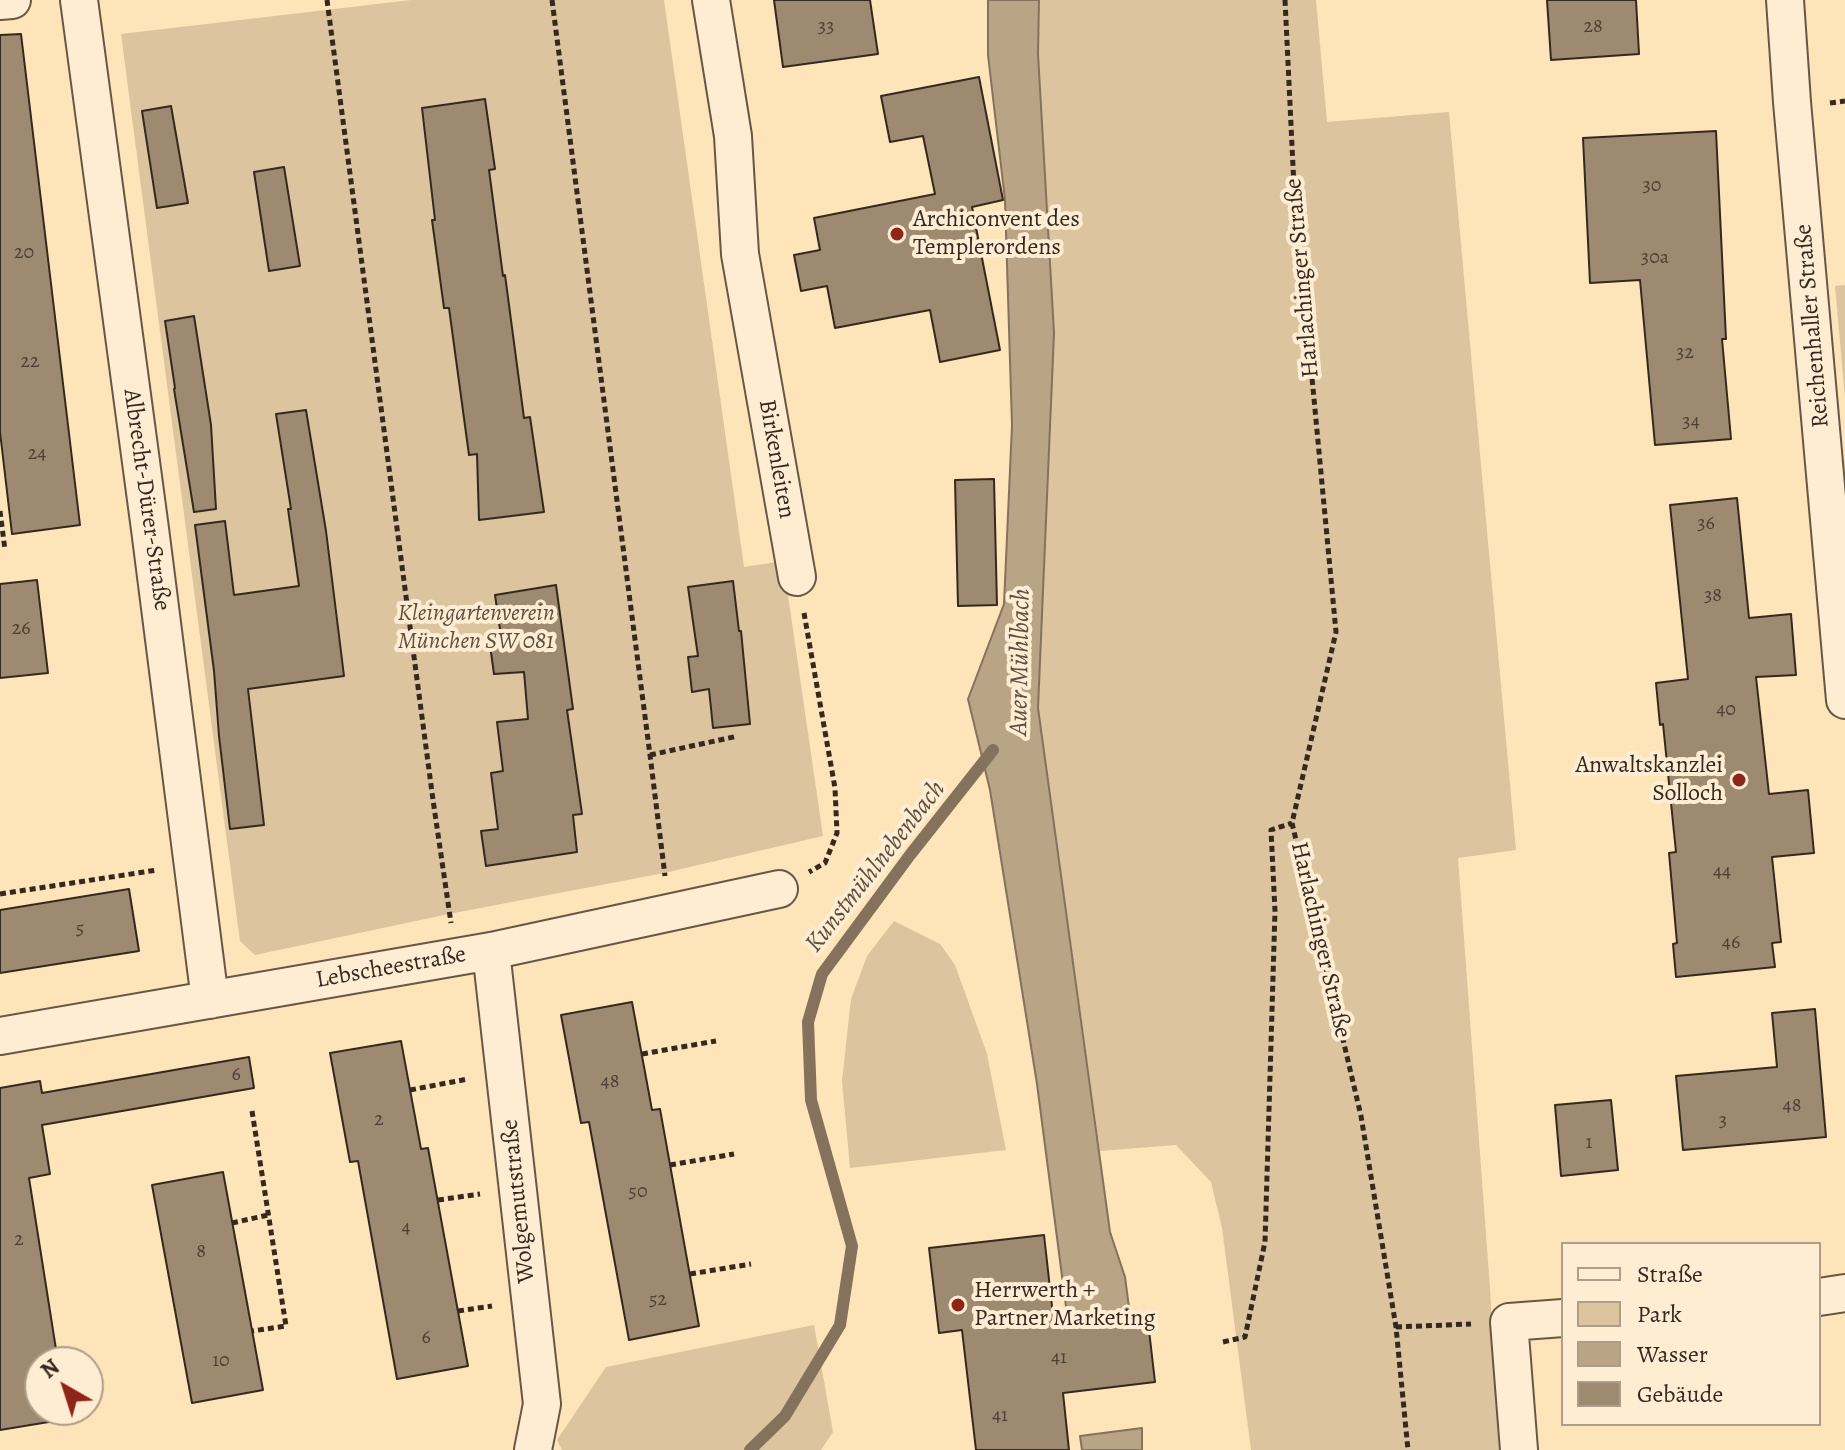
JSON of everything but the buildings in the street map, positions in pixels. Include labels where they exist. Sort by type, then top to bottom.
[{"type":"street","points":[[0,1],[12,0]]},
{"type":"street","name":"Albrecht-Dürer-Straße","points":[[79,0],[210,1000]]},
{"type":"street","name":"Birkenleiten","points":[[711,0],[733,136],[740,254],[797,577]]},
{"type":"street","name":"Reichenhaller Straße","points":[[1785,0],[1845,700]]},
{"type":"street","name":"Lebscheestraße","points":[[0,1036],[491,951],[779,889]]},
{"type":"street","name":"Wolgemutstraße","points":[[491,951],[542,1404],[533,1450]]},
{"type":"street","points":[[1821,1297],[1845,1293]]},
{"type":"street","points":[[1519,1450],[1509,1322],[1561,1318]]},
{"type":"path","points":[[327,0],[449,914]]},
{"type":"path","points":[[552,0],[664,873]]},
{"type":"path","name":"Harlachinger Straße","points":[[1285,0],[1294,187],[1336,632],[1292,823],[1361,1116],[1396,1327],[1408,1450]]},
{"type":"path","points":[[0,511],[5,550]]},
{"type":"path","points":[[779,889],[825,863],[837,833],[835,788],[797,577]]},
{"type":"path","points":[[650,755],[738,736]]},
{"type":"path","points":[[1223,1342],[1245,1337],[1265,1242],[1275,911],[1271,830],[1292,823]]},
{"type":"path","points":[[0,894],[145,871]]},
{"type":"path","points":[[642,1054],[716,1041]]},
{"type":"path","points":[[410,1090],[504,1072]]},
{"type":"path","points":[[252,1111],[286,1326],[252,1331]]},
{"type":"path","points":[[670,1165],[734,1154]]},
{"type":"path","points":[[232,1223],[268,1215]]},
{"type":"path","points":[[690,1274],[751,1264]]},
{"type":"path","points":[[1396,1327],[1509,1322]]},
{"type":"green space","name":"Kleingartenverein München SW 081","points":[[411,0],[664,0],[744,567],[783,561],[823,836],[664,873],[255,955],[240,941],[121,34]]},
{"type":"green space","points":[[1039,0],[1316,0],[1327,122],[1449,112],[1516,850],[1458,858],[1499,1450],[1251,1450],[1222,1228],[1211,1182],[1176,1145],[1100,1151],[1038,708],[1054,333],[1038,54]]},
{"type":"green space","points":[[1845,285],[1845,398],[1835,286]]},
{"type":"green space","points":[[894,921],[940,944],[955,965],[987,1054],[1006,1150],[850,1168],[842,1081],[851,999],[867,956]]},
{"type":"green space","points":[[814,1325],[833,1432],[821,1450],[562,1450],[557,1440],[606,1367]]},
{"type":"water","name":"Auer Mühlbach","points":[[988,0],[1039,0],[1038,54],[1054,333],[1038,708],[1110,1232],[1125,1277],[1130,1315],[1068,1322],[1037,1084],[990,790],[968,699],[1004,604],[1012,425],[1005,200],[988,55]]},
{"type":"water","points":[[1142,1428],[1142,1450],[1082,1450],[1080,1436]]},
{"type":"waterway","name":"Kunstmühlnebenbach","points":[[750,1450],[785,1416],[840,1325],[852,1246],[811,1100],[808,1022],[822,974],[993,750]]},
{"type":"place","name":"Archiconvent des Templerordens","points":[[897,234]]},
{"type":"place","name":"Anwaltskanzlei Solloch","points":[[1739,780]]},
{"type":"place","name":"Herrwerth + Partner Marketing","points":[[958,1305]]}]
